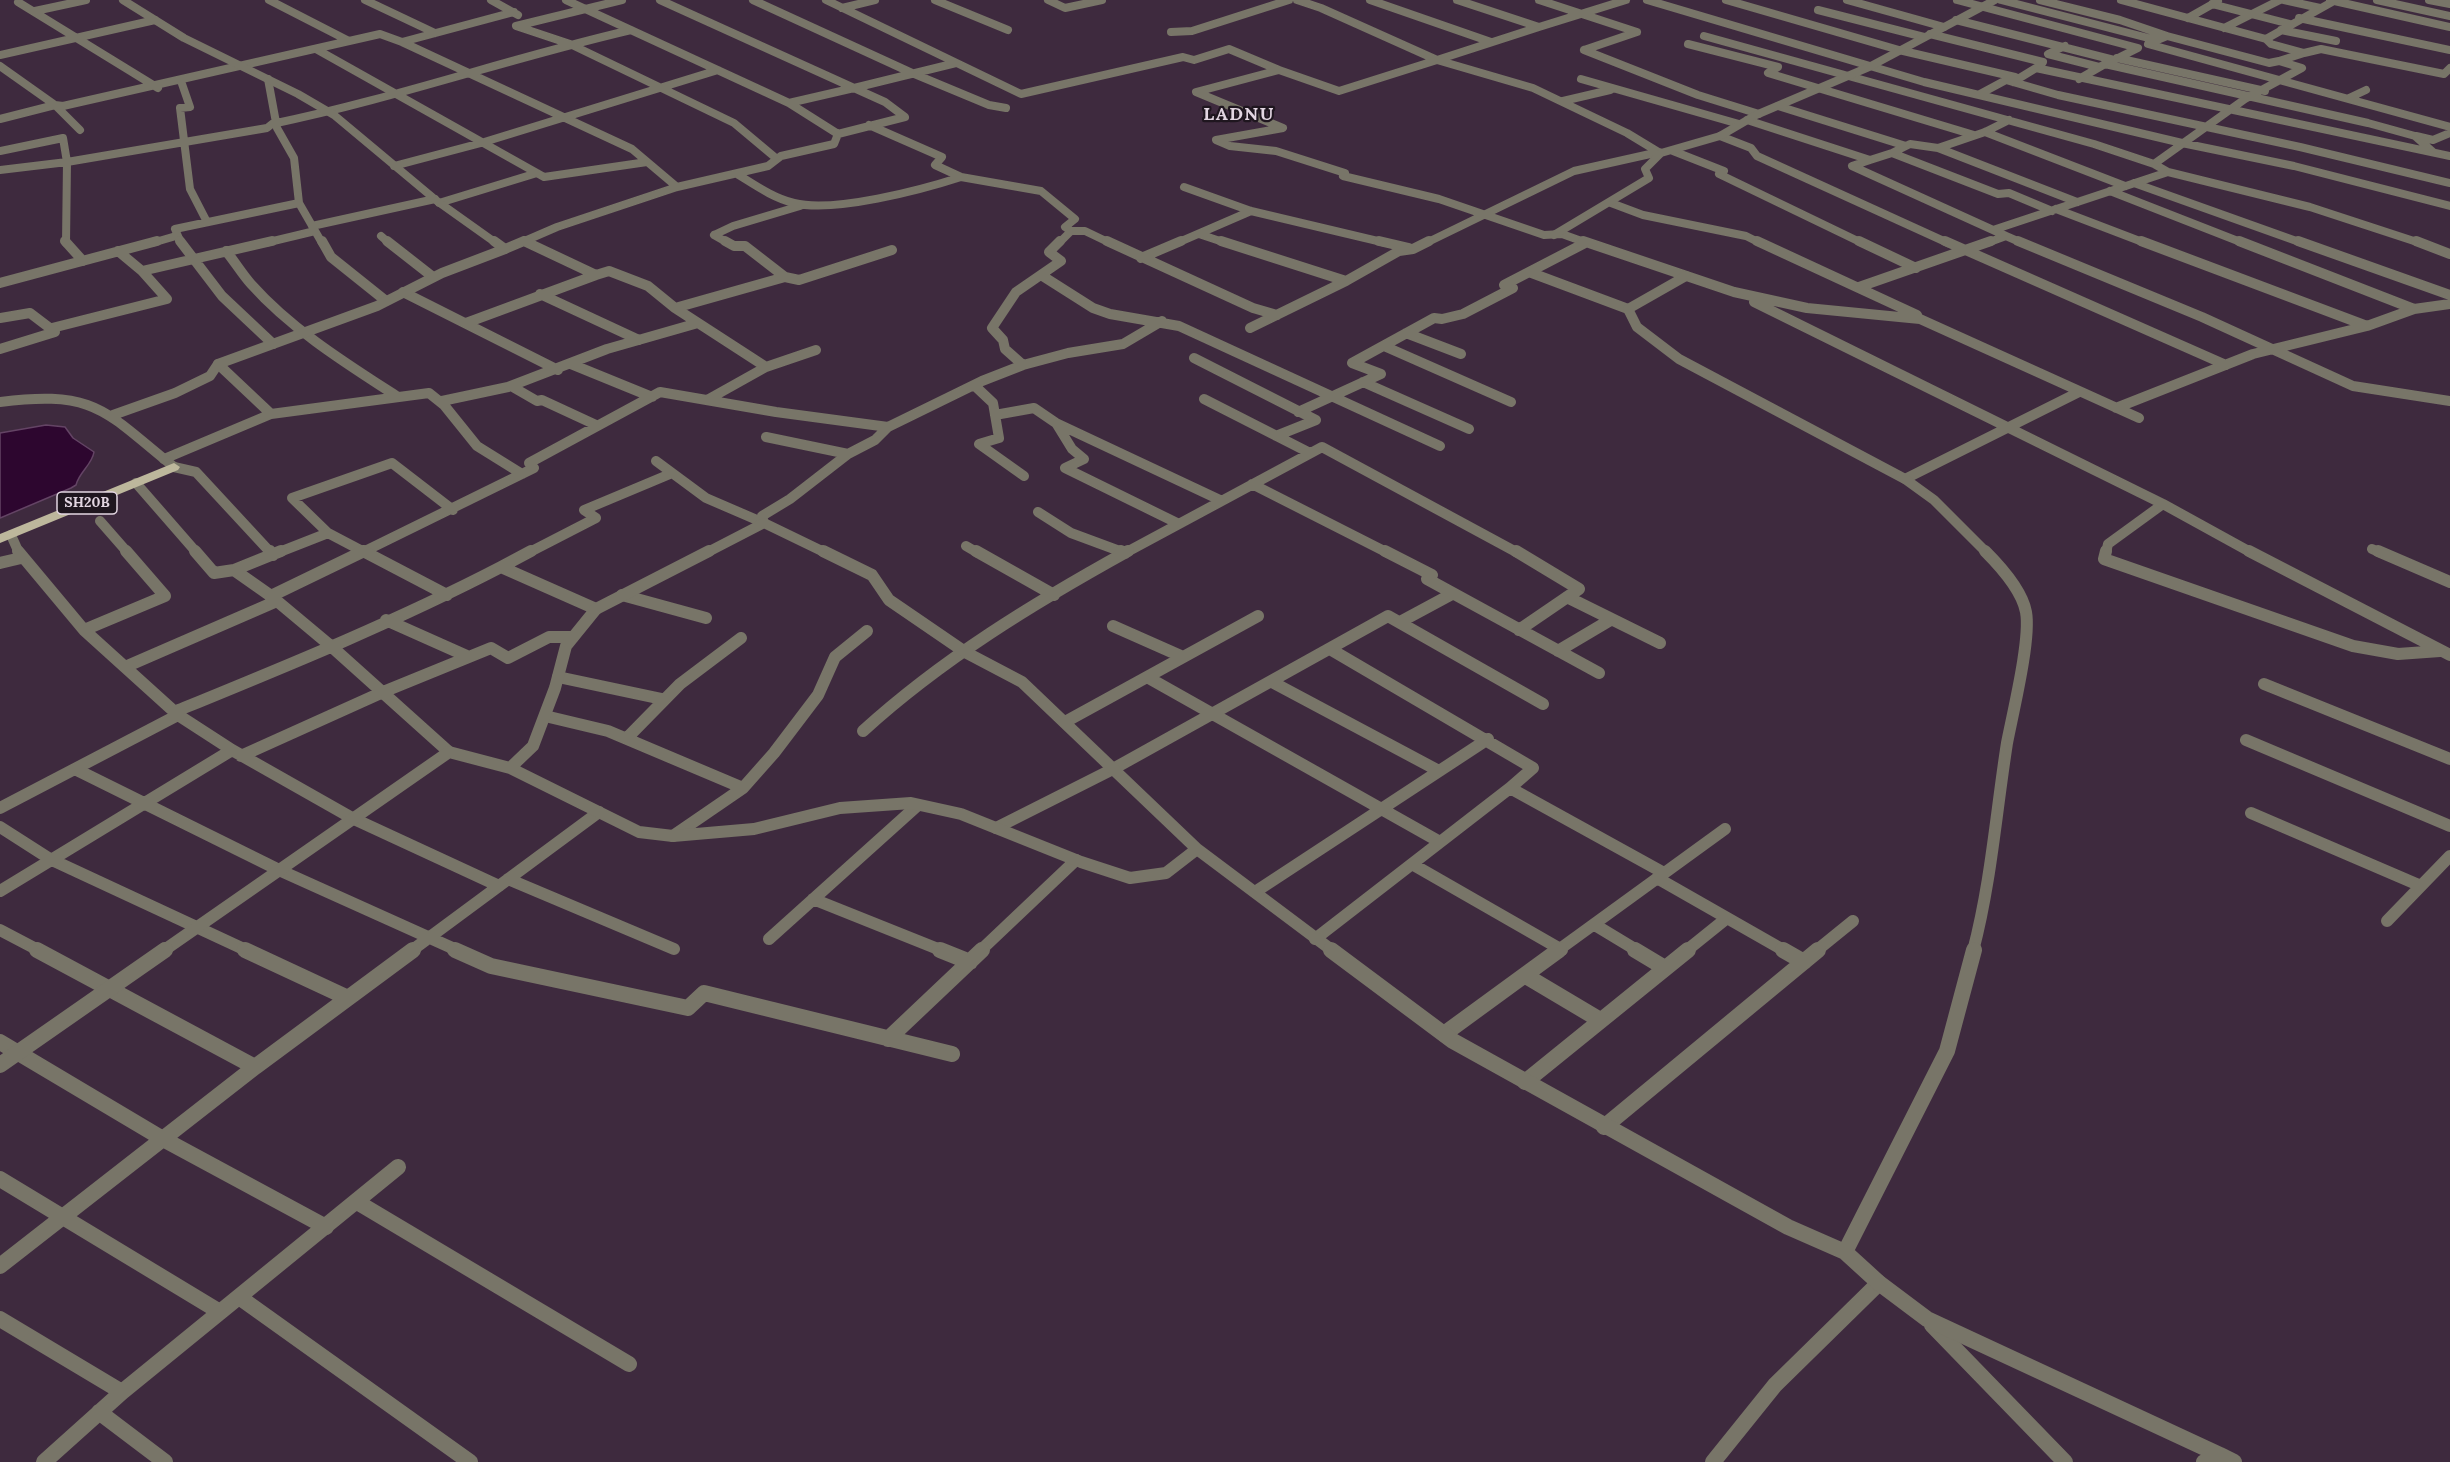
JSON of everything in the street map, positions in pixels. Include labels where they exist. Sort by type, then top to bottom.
[{"type":"main road","name":"SH20B","points":[[5,537],[136,483],[169,463]]},
{"type":"street","points":[[35,11],[86,0]]},
{"type":"street","points":[[123,0],[184,38],[329,112],[437,201],[505,249]]},
{"type":"street","points":[[269,0],[349,41]]},
{"type":"street","points":[[365,0],[435,33]]},
{"type":"street","points":[[491,0],[529,21]]},
{"type":"street","points":[[566,0],[789,103],[838,134],[905,117],[885,102],[660,0]]},
{"type":"street","points":[[622,0],[516,26],[570,44],[734,123],[777,159]]},
{"type":"street","points":[[753,0],[912,74],[989,105],[1006,108]]},
{"type":"street","points":[[826,0],[1021,94],[1183,57],[1194,60],[1229,49],[1339,91],[1626,0]]},
{"type":"street","points":[[842,8],[875,0]]},
{"type":"street","points":[[935,0],[1008,30]]},
{"type":"street","points":[[1048,0],[1065,8],[1102,0]]},
{"type":"street","points":[[1171,32],[1192,31],[1289,0]]},
{"type":"street","points":[[1297,0],[1321,8],[1437,60],[1533,88],[1563,101],[1660,153]]},
{"type":"street","points":[[1370,0],[1491,42]]},
{"type":"street","points":[[1457,0],[1539,27]]},
{"type":"street","points":[[1539,0],[1637,32],[1584,50],[1698,95],[1759,114]]},
{"type":"street","points":[[1647,0],[1791,41],[1869,67],[2032,109],[2294,166],[2450,206]]},
{"type":"street","points":[[1726,0],[1899,50],[2016,80],[2058,95],[2205,126],[2450,183]]},
{"type":"street","points":[[1847,0],[1944,27]]},
{"type":"street","points":[[1957,0],[2138,48]]},
{"type":"street","points":[[1250,328],[1346,281],[1399,251],[1413,249],[1574,171],[1673,151],[1720,136],[1759,114],[1851,76],[1995,0]]},
{"type":"street","points":[[2001,0],[2156,40]]},
{"type":"street","points":[[2040,0],[2120,20],[2167,36],[2269,63],[2321,49],[2338,40],[2282,30]]},
{"type":"street","points":[[2121,0],[2266,39],[2271,44],[2304,52]]},
{"type":"street","points":[[2200,0],[2290,24]]},
{"type":"street","points":[[2224,28],[2282,0],[2320,8]]},
{"type":"street","points":[[2377,0],[2450,16]]},
{"type":"street","points":[[2429,0],[2450,4]]},
{"type":"street","points":[[2266,39],[2331,1],[2450,27]]},
{"type":"street","points":[[18,2],[158,88]]},
{"type":"street","points":[[2188,18],[2215,3]]},
{"type":"street","points":[[1818,10],[2043,63]]},
{"type":"street","points":[[402,42],[514,12]]},
{"type":"street","points":[[2300,18],[2450,50]]},
{"type":"street","points":[[0,55],[155,20]]},
{"type":"street","points":[[1956,20],[2367,117]]},
{"type":"street","points":[[0,170],[67,162],[267,128],[276,123],[395,95],[570,44],[631,30]]},
{"type":"street","points":[[0,119],[55,105],[63,106],[158,88],[381,34],[632,149],[677,188]]},
{"type":"street","points":[[1704,36],[2094,144],[2154,164],[2168,172],[2303,203],[2398,234],[2450,254]]},
{"type":"street","points":[[2080,81],[2102,66],[2167,36]]},
{"type":"street","points":[[1688,44],[1778,67],[1768,73],[1974,135]]},
{"type":"street","points":[[2148,44],[2450,127]]},
{"type":"street","points":[[2065,46],[2048,54],[2252,97],[2433,140],[2450,134]]},
{"type":"street","points":[[316,49],[544,177],[646,162]]},
{"type":"street","points":[[2321,49],[2448,74]]},
{"type":"street","points":[[1980,94],[2006,80],[2016,80],[2057,56]]},
{"type":"street","points":[[2154,164],[2205,126],[2302,68],[2279,61]]},
{"type":"street","points":[[789,103],[956,63]]},
{"type":"street","points":[[0,66],[55,105],[80,130]]},
{"type":"street","points":[[2036,68],[2080,81],[2450,156]]},
{"type":"street","points":[[394,166],[481,143],[718,70]]},
{"type":"street","points":[[1279,70],[1196,92],[1283,128],[1216,140],[1230,146],[1276,151],[1345,173],[1343,176],[1440,199],[1544,235],[1562,234],[1734,292],[1807,308],[1920,319],[1937,325]]},
{"type":"street","points":[[268,79],[276,123],[294,158],[299,203],[331,257],[386,301]]},
{"type":"street","points":[[1581,79],[1611,90],[1743,122],[1870,160]]},
{"type":"street","points":[[181,81],[190,107],[180,108],[186,140],[190,189],[207,222]]},
{"type":"street","points":[[1938,148],[1985,132],[2068,89]]},
{"type":"street","points":[[1563,101],[1611,90]]},
{"type":"street","points":[[2349,98],[2366,90]]},
{"type":"street","points":[[1778,106],[1906,146],[1938,148],[2077,202]]},
{"type":"street","points":[[2359,121],[2386,108]]},
{"type":"street","points":[[869,125],[942,157],[935,165],[961,177],[1041,191],[1075,219],[1065,227],[1071,231],[1085,231],[1254,308],[1277,315]]},
{"type":"street","points":[[1985,132],[2130,185],[2450,295]]},
{"type":"street","points":[[113,415],[210,376],[218,364],[386,301],[433,277],[524,241],[677,188],[768,166],[777,159],[834,144],[838,134]]},
{"type":"street","points":[[1720,136],[1751,148],[1757,156],[1964,251],[2226,365]]},
{"type":"street","points":[[2415,136],[2434,153]]},
{"type":"street","points":[[0,151],[63,138],[67,162],[65,242],[83,261]]},
{"type":"street","points":[[1906,146],[1852,166],[2006,236],[2274,349],[2354,386],[2450,401]]},
{"type":"street","points":[[1673,151],[1724,171],[1719,174],[1916,267]]},
{"type":"street","points":[[1554,235],[1611,203],[1649,178],[1645,169],[1660,153]]},
{"type":"street","points":[[1892,153],[1998,194],[2009,193],[2367,326]]},
{"type":"street","points":[[1993,230],[2168,172]]},
{"type":"street","points":[[142,271],[194,260],[314,228],[437,201],[537,173]]},
{"type":"street","points":[[737,174],[771,195],[800,206]]},
{"type":"street","points":[[892,250],[799,280],[785,277],[745,246],[734,246],[714,235],[733,226],[800,206],[911,193],[961,177]]},
{"type":"street","points":[[1184,187],[1251,211],[1413,249]]},
{"type":"street","points":[[2110,191],[2414,309]]},
{"type":"street","points":[[273,344],[222,296],[176,236],[175,229],[299,203]]},
{"type":"street","points":[[1611,203],[1643,214],[1746,236],[2139,418]]},
{"type":"street","points":[[1141,258],[1251,211]]},
{"type":"street","points":[[1023,365],[1005,349],[1003,340],[992,327],[1017,292],[1061,261],[1049,252],[1071,231]]},
{"type":"street","points":[[1199,234],[1346,281]]},
{"type":"street","points":[[0,283],[176,236]]},
{"type":"street","points":[[381,236],[433,277]]},
{"type":"street","points":[[1859,288],[2006,236]]},
{"type":"street","points":[[524,241],[596,275]]},
{"type":"street","points":[[1298,412],[1381,374],[1352,363],[1434,318],[1442,321],[1488,303],[1513,288],[1504,285],[1585,243]]},
{"type":"street","points":[[52,328],[167,299],[142,271],[118,251]]},
{"type":"street","points":[[226,251],[254,288],[343,362],[398,397]]},
{"type":"street","points":[[465,323],[540,294],[609,271],[648,286],[675,308],[766,367]]},
{"type":"street","points":[[1529,272],[1628,309],[1636,327],[1679,359],[1905,479],[1934,500],[2006,572],[2026,611],[2024,646],[1984,910],[1947,1051],[1845,1252]]},
{"type":"street","points":[[1041,275],[1093,308],[1110,314],[1162,321],[1179,326],[1440,446]]},
{"type":"street","points":[[1628,309],[1686,276]]},
{"type":"street","points":[[675,308],[785,277]]},
{"type":"street","points":[[403,292],[558,370]]},
{"type":"street","points":[[1734,292],[2163,504],[2287,572],[2445,653]]},
{"type":"street","points":[[540,294],[639,340]]},
{"type":"street","points":[[2116,408],[2226,365],[2274,349],[2367,326],[2414,309],[2450,304]]},
{"type":"street","points":[[0,318],[30,313],[55,332],[0,349]]},
{"type":"street","points":[[764,523],[762,516],[790,499],[848,454],[875,440],[888,427],[982,381],[1023,365],[1068,353],[1123,344],[1162,321]]},
{"type":"street","points":[[442,401],[511,386],[558,370],[607,349],[698,323]]},
{"type":"street","points":[[1406,333],[1461,354]]},
{"type":"street","points":[[1384,346],[1511,402]]},
{"type":"street","points":[[707,400],[766,367],[816,350]]},
{"type":"street","points":[[1194,358],[1316,420],[1276,436]]},
{"type":"street","points":[[218,364],[270,414]]},
{"type":"street","points":[[571,364],[652,397]]},
{"type":"street","points":[[1363,382],[1469,429]]},
{"type":"street","points":[[511,386],[537,401],[542,400],[596,425]]},
{"type":"street","points":[[975,386],[990,397],[999,438],[979,444],[1024,476]]},
{"type":"street","points":[[125,667],[273,598],[364,550],[453,510],[534,468],[530,463],[660,392],[888,427]]},
{"type":"street","points":[[1905,479],[2079,392]]},
{"type":"street","points":[[169,463],[270,414],[429,393],[442,401],[469,439],[481,450],[522,474]]},
{"type":"street","points":[[0,402],[59,398],[80,401],[113,415],[169,463],[196,472],[273,555]]},
{"type":"street","points":[[1204,399],[1310,453]]},
{"type":"street","points":[[995,415],[1034,408],[1056,423],[1220,500]]},
{"type":"street","points":[[1056,423],[1072,449],[1084,459],[1065,468],[1177,523]]},
{"type":"street","points":[[766,437],[848,454]]},
{"type":"street","points":[[863,731],[927,676],[1054,595],[1177,523],[1322,447],[1488,535],[1579,589],[1519,630]]},
{"type":"street","points":[[656,461],[682,485],[724,509],[764,523],[872,575],[889,600],[965,652],[1022,682],[1197,849],[1444,1034],[1604,1127],[1788,1227],[1845,1252],[1879,1283],[1927,1319],[2065,1462]]},
{"type":"street","points":[[447,595],[328,533],[292,498],[392,463],[453,510]]},
{"type":"street","points":[[0,808],[176,714],[447,595],[596,518],[584,510],[670,474]]},
{"type":"street","points":[[136,483],[214,573],[234,570],[328,533]]},
{"type":"street","points":[[1252,484],[1432,575],[1426,579],[1599,673]]},
{"type":"street","points":[[2163,504],[2108,544],[2104,560],[2296,628],[2383,653],[2425,655],[2445,653]]},
{"type":"street","points":[[1038,512],[1071,533],[1125,553]]},
{"type":"street","points":[[84,630],[165,596],[100,521]]},
{"type":"street","points":[[510,768],[533,746],[558,678],[566,646],[596,609],[764,523]]},
{"type":"street","points":[[5,537],[84,630],[176,714],[237,753],[352,818],[504,883],[674,949]]},
{"type":"street","points":[[966,546],[1054,595]]},
{"type":"street","points":[[2372,549],[2450,582]]},
{"type":"street","points":[[0,563],[21,558]]},
{"type":"street","points":[[501,567],[596,609]]},
{"type":"street","points":[[234,570],[273,598],[332,647],[449,752],[510,768],[639,832],[673,836],[754,828],[840,808],[918,805],[961,814],[1076,860],[1130,878],[1166,873],[1197,849]]},
{"type":"street","points":[[1400,622],[1452,594]]},
{"type":"street","points":[[622,596],[706,618]]},
{"type":"street","points":[[1567,597],[1660,643]]},
{"type":"street","points":[[1065,722],[1258,616]]},
{"type":"street","points":[[996,828],[1113,769],[1388,616],[1544,704]]},
{"type":"street","points":[[1558,651],[1612,619]]},
{"type":"street","points":[[386,620],[469,657]]},
{"type":"street","points":[[1113,626],[1183,657]]},
{"type":"street","points":[[673,836],[743,788],[774,753],[818,695],[835,657],[867,631]]},
{"type":"street","points":[[0,891],[143,804],[237,753],[491,648],[508,658],[549,637],[573,637]]},
{"type":"street","points":[[627,738],[662,699],[708,659],[741,638]]},
{"type":"street","points":[[1315,939],[1533,768],[1488,739],[1330,649]]},
{"type":"street","points":[[1147,677],[1440,842]]},
{"type":"street","points":[[558,678],[662,699]]},
{"type":"street","points":[[1272,682],[1439,771]]},
{"type":"street","points":[[2264,684],[2450,759]]},
{"type":"street","points":[[545,716],[627,738],[743,788]]},
{"type":"street","points":[[1255,892],[1488,739]]},
{"type":"street","points":[[2246,740],[2450,826]]},
{"type":"street","points":[[0,1065],[449,752]]},
{"type":"street","points":[[75,769],[279,870],[491,966],[688,1008],[704,993],[952,1054]]},
{"type":"street","points":[[1510,788],[1804,962]]},
{"type":"street","points":[[769,939],[918,805]]},
{"type":"street","points":[[0,1266],[255,1067],[599,812]]},
{"type":"street","points":[[2251,813],[2421,886]]},
{"type":"street","points":[[0,827],[50,859],[195,929],[348,998]]},
{"type":"street","points":[[1444,1034],[1725,829]]},
{"type":"street","points":[[2387,921],[2450,856]]},
{"type":"street","points":[[888,1038],[1076,860]]},
{"type":"street","points":[[1412,864],[1562,950]]},
{"type":"street","points":[[813,899],[970,962]]},
{"type":"street","points":[[1525,1082],[1727,918]]},
{"type":"street","points":[[1604,1127],[1853,921]]},
{"type":"street","points":[[1595,925],[1665,968]]},
{"type":"street","points":[[0,930],[255,1067]]},
{"type":"street","points":[[1526,975],[1600,1020]]},
{"type":"street","points":[[0,1042],[163,1139],[326,1227]]},
{"type":"street","points":[[44,1462],[122,1392],[398,1167]]},
{"type":"street","points":[[0,1179],[220,1312]]},
{"type":"street","points":[[357,1202],[629,1365]]},
{"type":"street","points":[[1713,1462],[1775,1385],[1879,1283]]},
{"type":"street","points":[[239,1297],[470,1462]]},
{"type":"street","points":[[0,1319],[122,1392]]},
{"type":"street","points":[[1927,1319],[2220,1460]]},
{"type":"street","points":[[99,1412],[165,1462]]},
{"type":"shaded area","points":[[46,425],[65,427],[73,438],[94,452],[91,461],[76,485],[0,518],[0,433]]},
{"type":"district","name":"LADNU","points":[[1239,115]]}]
